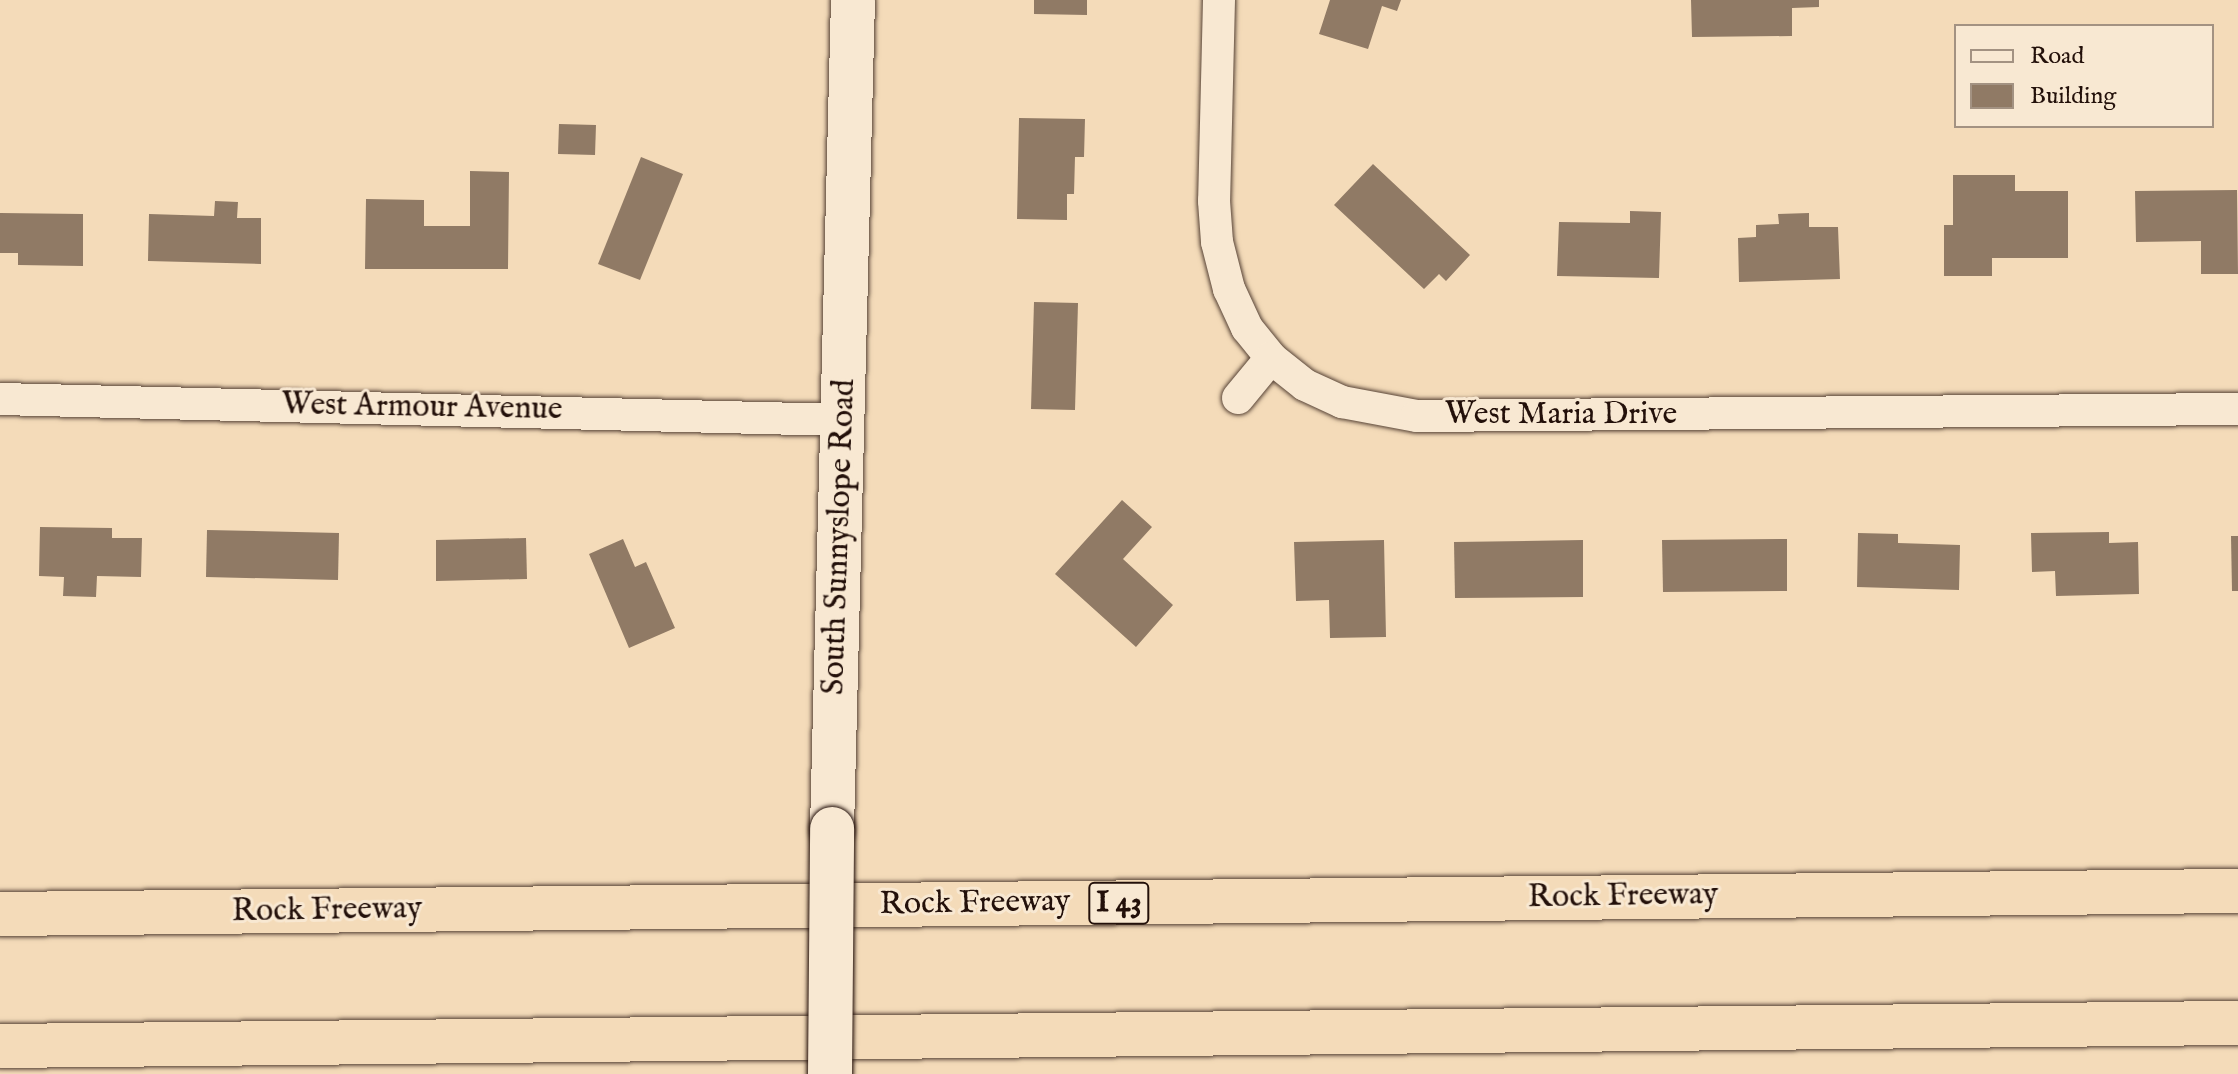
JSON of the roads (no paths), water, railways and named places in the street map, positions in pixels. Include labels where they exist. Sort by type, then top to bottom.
[{"type":"highway","name":"Rock Freeway","points":[[0,914],[2238,891]]},
{"type":"highway","points":[[0,1046],[2238,1023]]},
{"type":"street","name":"South Sunnyslope Road","points":[[830,1074],[832,829],[853,0]]},
{"type":"street","name":"West Maria Drive","points":[[1219,0],[1217,242],[1229,289],[1247,328],[1271,358],[1305,385],[1342,402],[1417,416],[2238,409]]},
{"type":"street","points":[[1238,398],[1271,358]]},
{"type":"street","name":"West Armour Avenue","points":[[0,399],[843,420]]}]
